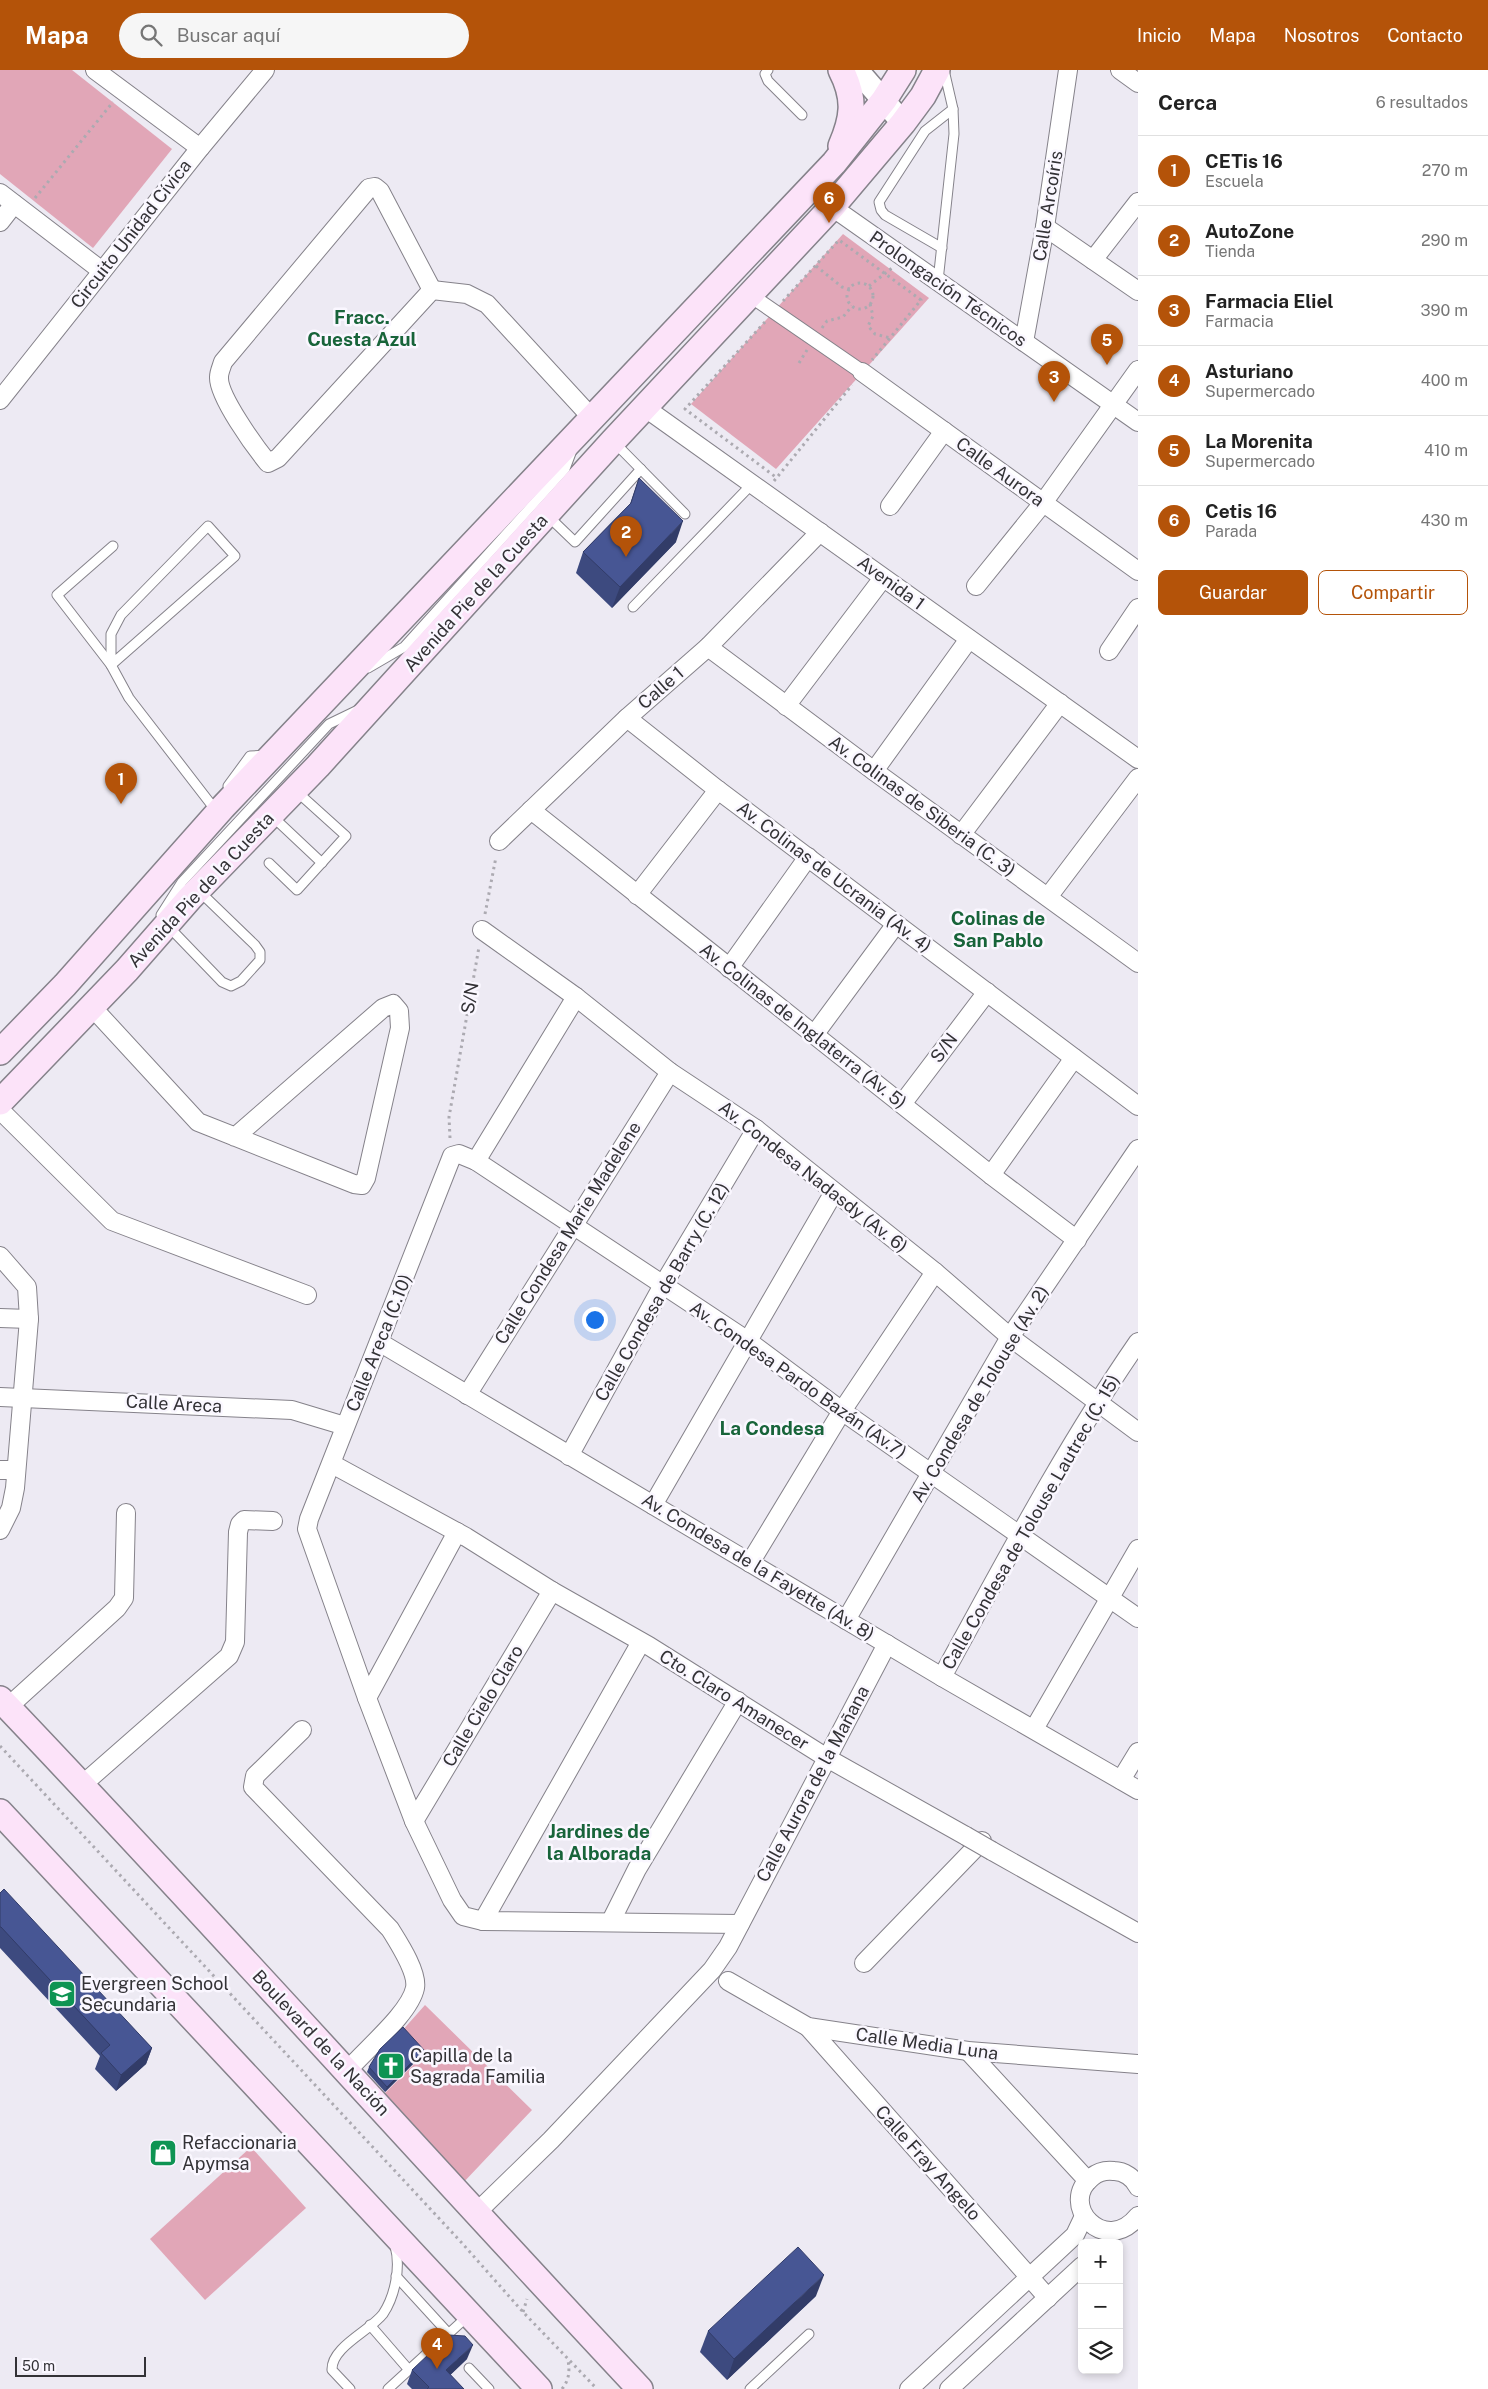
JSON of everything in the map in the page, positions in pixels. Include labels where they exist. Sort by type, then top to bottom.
[{"type":"main road","points":[[834,163],[850,124],[851,100],[842,70]]},
{"type":"main road","name":"Avenida Pie de la Cuesta","points":[[0,1102],[127,970],[166,924],[381,698],[644,407],[832,207],[903,123],[923,96],[937,70]]},
{"type":"main road","name":"Avenida Pie de la Cuesta","points":[[0,1052],[65,985],[272,754],[834,163],[884,100],[900,72]]},
{"type":"main road","name":"Boulevard de la Nación","points":[[4,1703],[348,2070],[475,2214],[640,2389]]},
{"type":"main road","points":[[0,1812],[539,2389]]},
{"type":"street","points":[[95,70],[119,82],[200,148]]},
{"type":"street","name":"Circuito Unidad Cívica","points":[[0,400],[200,148],[265,70]]},
{"type":"street","points":[[857,70],[903,123]]},
{"type":"street","name":"Calle Arcoíris","points":[[1024,342],[1046,227],[1068,70]]},
{"type":"street","points":[[1120,70],[1138,83]]},
{"type":"street","points":[[900,72],[923,96]]},
{"type":"street","points":[[375,187],[380,190],[432,290],[278,458],[268,463],[256,448],[226,400],[218,378],[223,362],[369,188],[375,187]]},
{"type":"street","points":[[0,193],[102,272]]},
{"type":"street","points":[[1093,260],[1138,202]]},
{"type":"street","name":"Prolongación Técnicos","points":[[832,207],[1138,422]]},
{"type":"street","points":[[0,222],[19,208]]},
{"type":"street","points":[[1046,227],[1138,291]]},
{"type":"street","points":[[432,290],[467,294],[487,304],[586,423]]},
{"type":"street","points":[[750,294],[862,372]]},
{"type":"street","points":[[976,586],[1043,503],[1138,370]]},
{"type":"street","name":"Calle Aurora","points":[[862,372],[1138,572]]},
{"type":"street","name":"Avenida 1","points":[[644,407],[1138,759]]},
{"type":"street","points":[[890,506],[944,431]]},
{"type":"street","name":"Calle 1","points":[[499,841],[627,718],[708,646],[820,532]]},
{"type":"street","points":[[786,706],[883,578]]},
{"type":"street","points":[[1109,651],[1138,608]]},
{"type":"street","points":[[874,771],[969,639]]},
{"type":"street","name":"Av. Colinas de Siberia (C. 3)","points":[[708,646],[961,835],[1138,962]]},
{"type":"street","points":[[961,835],[1060,704]]},
{"type":"street","name":"Av. Colinas de Ucrania (Av. 4)","points":[[627,718],[718,790],[1138,1106]]},
{"type":"street","points":[[1048,898],[1138,778]]},
{"type":"street","points":[[637,896],[718,790]]},
{"type":"street","name":"Av. Colinas de Inglaterra (Av. 5)","points":[[531,810],[991,1175],[1077,1240]]},
{"type":"street","points":[[729,968],[808,857]]},
{"type":"street","points":[[814,1035],[896,924]]},
{"type":"street","name":"Av. Condesa Nadasdy (Av. 6)","points":[[482,930],[576,997],[670,1072],[756,1129],[934,1272],[1010,1337],[1138,1432]]},
{"type":"street","name":"S/N","points":[[902,1104],[987,992]]},
{"type":"street","points":[[476,1161],[576,997]]},
{"type":"street","points":[[92,1007],[198,1122],[235,1137],[354,1184],[362,1185],[366,1178],[400,1028],[397,1007],[393,1004],[383,1008],[235,1137]]},
{"type":"street","points":[[991,1175],[1074,1058]]},
{"type":"street","name":"Calle Condesa Marie Madelene","points":[[467,1395],[572,1224],[670,1072]]},
{"type":"street","points":[[0,1110],[112,1221],[307,1295]]},
{"type":"street","name":"Calle Condesa de Barry (C. 12)","points":[[569,1456],[663,1285],[756,1129]]},
{"type":"street","name":"Av. Condesa de Tolouse (Av. 2)","points":[[846,1620],[1010,1337],[1138,1149]]},
{"type":"street","name":"Av. Condesa Pardo Bazán (Av.7)","points":[[452,1156],[459,1154],[476,1161],[748,1341],[930,1474],[1138,1618]]},
{"type":"street","name":"Calle Areca (C.10)","points":[[367,1698],[307,1529],[309,1519],[332,1464],[345,1426],[452,1156]]},
{"type":"street","points":[[653,1505],[834,1192]]},
{"type":"street","points":[[0,1256],[28,1287],[29,1319],[21,1397],[8,1470],[11,1508],[0,1530]]},
{"type":"street","points":[[750,1563],[842,1411],[934,1272]]},
{"type":"street","points":[[0,1318],[29,1319]]},
{"type":"street","name":"Av. Condesa de la Fayette (Av. 8)","points":[[379,1342],[942,1677],[1138,1790]]},
{"type":"street","name":"Calle Condesa de Tolouse Lautrec (C. 15)","points":[[942,1677],[1020,1535],[1097,1401],[1138,1342]]},
{"type":"street","name":"Calle Areca","points":[[0,1397],[292,1410],[345,1426]]},
{"type":"street","name":"Cto. Claro Amanecer","points":[[332,1464],[457,1532],[552,1591],[738,1701],[827,1758],[980,1842],[1138,1933]]},
{"type":"street","points":[[4,1703],[117,1608],[124,1598],[126,1513]]},
{"type":"street","points":[[82,1785],[230,1656],[236,1642],[238,1532],[240,1524],[244,1520],[273,1521]]},
{"type":"street","points":[[457,1532],[367,1698],[414,1821],[452,1900],[463,1916],[483,1921],[740,1924]]},
{"type":"street","points":[[1034,1729],[1138,1549]]},
{"type":"street","name":"Calle Cielo Claro","points":[[414,1821],[552,1591]]},
{"type":"street","points":[[483,1921],[641,1642]]},
{"type":"street","name":"Calle Aurora de la Mañana","points":[[475,2214],[551,2140],[712,1970],[740,1924],[887,1644]]},
{"type":"street","points":[[611,1921],[637,1869],[738,1701]]},
{"type":"street","points":[[302,1730],[255,1776],[253,1787],[390,1929],[407,1955],[415,1986],[408,2007],[348,2070]]},
{"type":"street","points":[[1121,1780],[1138,1752]]},
{"type":"street","points":[[864,1963],[980,1842]]},
{"type":"street","name":"Calle Media Luna","points":[[728,1981],[808,2028],[968,2052],[1138,2064]]},
{"type":"street","name":"Calle Fray Angelo","points":[[808,2028],[1048,2298]]},
{"type":"street","points":[[968,2052],[1088,2180]]},
{"type":"street","points":[[1138,2187],[1129,2176],[1118,2171],[1107,2170],[1096,2174],[1088,2180],[1080,2198],[1084,2216],[1112,2237],[1130,2225],[1138,2216]]},
{"type":"street","points":[[909,2389],[1075,2235],[1084,2216]]},
{"type":"street","points":[[949,2389],[1078,2270]]},
{"type":"lane","points":[[768,70],[765,74],[768,80],[802,114]]},
{"type":"lane","points":[[938,281],[954,134],[953,109],[944,70]]},
{"type":"lane","points":[[942,248],[886,215],[880,210],[879,202],[925,131],[953,109]]},
{"type":"lane","points":[[613,441],[685,514]]},
{"type":"lane","points":[[546,515],[575,542],[641,470]]},
{"type":"lane","points":[[633,607],[758,489]]},
{"type":"lane","points":[[208,526],[235,556],[111,665],[111,634],[121,615],[208,526]]},
{"type":"lane","points":[[112,546],[57,595],[111,665],[128,698],[220,810]]},
{"type":"lane","points":[[127,970],[182,882],[329,724],[381,698]]},
{"type":"lane","points":[[269,863],[297,890],[346,836],[295,790]]},
{"type":"lane","points":[[271,814],[322,863]]},
{"type":"lane","points":[[166,924],[222,982],[231,986],[242,981],[260,960],[260,952],[198,890]]},
{"type":"lane","points":[[350,2389],[332,2370],[331,2362],[382,2314],[392,2295],[396,2276],[397,2254],[391,2231]]},
{"type":"lane","points":[[396,2276],[449,2334]]},
{"type":"lane","points":[[388,2389],[470,2315]]},
{"type":"lane","points":[[370,2325],[409,2370]]},
{"type":"lane","points":[[750,2389],[809,2334]]},
{"type":"lane","points":[[469,2368],[489,2389]]},
{"type":"path","points":[[19,208],[119,82]]},
{"type":"path","points":[[758,489],[777,478],[920,300],[839,240],[685,409],[777,478]]},
{"type":"path","points":[[869,286],[886,275],[902,256]]},
{"type":"path","points":[[816,266],[842,287],[850,289]]},
{"type":"path","points":[[861,282],[869,286],[874,295],[870,304],[862,309],[852,306],[847,296],[853,285],[861,282]]},
{"type":"path","points":[[870,304],[873,316],[868,326],[875,334],[890,338]]},
{"type":"path","points":[[802,343],[809,348]]},
{"type":"path","name":"S/N","points":[[452,1156],[449,1117],[499,841]]},
{"type":"path","points":[[0,1746],[568,2360],[597,2389]]},
{"type":"path","points":[[562,2389],[567,2383],[570,2372],[568,2360]]},
{"type":"shaded area","points":[[0,70],[72,70],[172,149],[93,248],[0,174]]},
{"type":"shaded area","points":[[843,234],[929,298],[776,469],[691,404]]},
{"type":"shaded area","points":[[425,2005],[532,2110],[462,2184],[380,2098],[422,2056],[401,2032]]},
{"type":"shaded area","points":[[251,2147],[306,2208],[205,2300],[150,2239]]},
{"type":"building","points":[[639,478],[683,521],[620,587],[583,552],[631,503]]},
{"type":"building","points":[[4,1889],[152,2048],[121,2075],[101,2053],[110,2045],[0,1927],[0,1893]]},
{"type":"building","name":"Capilla de la Sagrada Familia","points":[[403,2027],[424,2050],[387,2087],[369,2067],[380,2049]]},
{"type":"building","points":[[798,2247],[824,2275],[734,2359],[708,2331]]},
{"type":"building","points":[[449,2335],[465,2336],[473,2345],[446,2370],[464,2389],[427,2389],[429,2387],[412,2370]]},
{"type":"place","name":"Cetis 16","points":[[829,223]]},
{"type":"place","name":"La Morenita","points":[[1107,365]]},
{"type":"place","name":"Farmacia Eliel","points":[[1054,402]]},
{"type":"place","name":"AutoZone","points":[[626,557]]},
{"type":"place","name":"CETis 16","points":[[121,804]]},
{"type":"place","name":"Evergreen School Secundaria","points":[[62,1994]]},
{"type":"place","name":"Capilla de la Sagrada Familia","points":[[391,2066]]},
{"type":"place","name":"Refaccionaria Apymsa","points":[[163,2153]]},
{"type":"place","name":"Asturiano","points":[[437,2369]]},
{"type":"district","name":"Fracc. Cuesta Azul","points":[[362,328]]},
{"type":"district","name":"Colinas de San Pablo","points":[[998,929]]},
{"type":"district","name":"La Condesa","points":[[772,1428]]},
{"type":"district","name":"Jardines de la Alborada","points":[[599,1842]]}]
